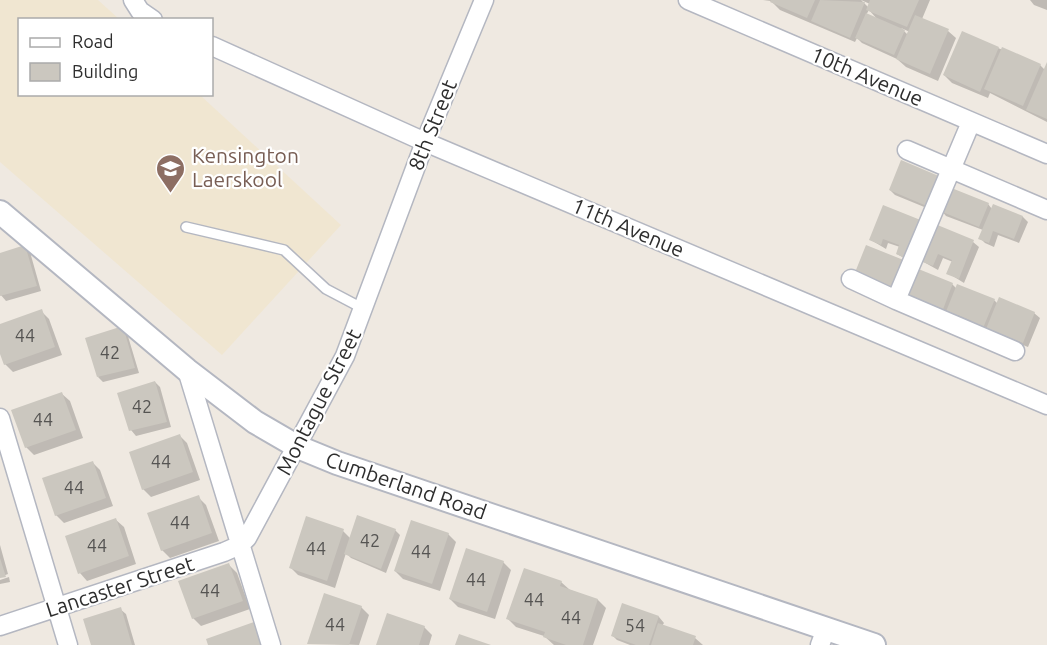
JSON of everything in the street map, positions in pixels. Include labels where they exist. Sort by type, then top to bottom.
[{"type":"street","points":[[133,0],[140,11],[150,18]]},
{"type":"street","name":"8th Street","points":[[385,252],[425,142],[484,0]]},
{"type":"street","name":"10th Avenue","points":[[688,0],[1047,154]]},
{"type":"street","name":"11th Avenue","points":[[213,46],[425,142],[1047,405]]},
{"type":"street","points":[[896,300],[971,122]]},
{"type":"street","points":[[908,150],[1047,210]]},
{"type":"street","name":"Cumberland Road","points":[[0,212],[187,370],[255,422],[298,447],[823,637],[874,645]]},
{"type":"street","name":"Montague Street","points":[[240,545],[255,527],[345,356],[385,252]]},
{"type":"street","points":[[851,279],[1015,351]]},
{"type":"street","points":[[187,370],[271,645]]},
{"type":"street","points":[[0,418],[68,645]]},
{"type":"street","name":"Lancaster Street","points":[[0,626],[240,545]]},
{"type":"lane","points":[[186,227],[284,250],[326,290],[364,309]]},
{"type":"shaded area","name":"Kensington Laerskool","points":[[0,0],[98,0],[118,18],[18,18],[18,96],[201,96],[341,225],[222,355],[0,162]]},
{"type":"building","points":[[771,0],[815,0],[807,18],[770,2]]},
{"type":"building","points":[[820,0],[865,2],[850,38],[811,21]]},
{"type":"building","points":[[870,0],[919,0],[907,27],[866,10]]},
{"type":"building","points":[[866,13],[905,30],[894,55],[855,38]]},
{"type":"building","points":[[915,15],[949,29],[930,74],[896,59]]},
{"type":"building","points":[[962,31],[999,47],[980,92],[943,75]]},
{"type":"building","points":[[1002,47],[1041,64],[1023,106],[984,89]]},
{"type":"building","points":[[1047,62],[1047,119],[1026,110]]},
{"type":"building","points":[[901,160],[941,177],[929,207],[889,190]]},
{"type":"building","points":[[949,187],[989,203],[979,227],[940,211]]},
{"type":"building","points":[[993,204],[1023,216],[1014,239],[993,231],[989,243],[978,239]]},
{"type":"building","points":[[883,205],[923,221],[907,259],[896,254],[899,245],[883,239],[881,245],[869,240]]},
{"type":"building","points":[[935,224],[974,240],[959,279],[946,274],[952,260],[938,254],[933,266],[920,261]]},
{"type":"building","points":[[25,245],[37,286],[0,296],[0,253]]},
{"type":"building","points":[[866,245],[906,261],[893,291],[854,275]]},
{"type":"building","points":[[916,268],[953,283],[942,312],[905,297]]},
{"type":"building","points":[[957,284],[995,299],[981,333],[969,328],[972,321],[958,315],[955,324],[943,319]]},
{"type":"building","points":[[999,297],[1035,312],[1023,343],[986,329]]},
{"type":"building","points":[[42,309],[55,347],[4,365],[0,354],[0,324]]},
{"type":"building","points":[[123,326],[135,368],[97,377],[85,338]]},
{"type":"building","points":[[155,381],[167,422],[129,431],[117,393]]},
{"type":"building","points":[[62,392],[76,430],[25,448],[11,410]]},
{"type":"building","points":[[180,434],[193,472],[142,490],[129,452]]},
{"type":"building","points":[[93,461],[106,498],[55,516],[42,478]]},
{"type":"building","points":[[199,495],[212,533],[161,551],[147,513]]},
{"type":"building","points":[[357,515],[396,529],[381,569],[344,554]]},
{"type":"building","points":[[306,516],[344,529],[327,581],[289,568]]},
{"type":"building","points":[[116,518],[129,556],[78,574],[65,536]]},
{"type":"building","points":[[411,520],[449,533],[432,584],[394,571]]},
{"type":"building","points":[[466,548],[504,561],[487,612],[449,599]]},
{"type":"building","points":[[0,558],[6,577],[0,578]]},
{"type":"building","points":[[229,563],[243,601],[192,619],[178,581]]},
{"type":"building","points":[[524,568],[562,581],[560,586],[598,599],[583,645],[566,645],[543,637],[545,632],[506,619]]},
{"type":"building","points":[[324,593],[362,606],[349,645],[307,644]]},
{"type":"building","points":[[622,603],[659,616],[649,645],[636,645],[611,636]]},
{"type":"building","points":[[121,607],[132,645],[91,645],[83,619]]},
{"type":"building","points":[[387,613],[425,626],[419,645],[376,645]]},
{"type":"building","points":[[257,621],[266,645],[208,645],[206,639]]},
{"type":"building","points":[[658,623],[696,636],[693,645],[651,645]]},
{"type":"building","points":[[459,634],[491,645],[455,645]]},
{"type":"place","name":"Kensington Laerskool","points":[[171,194]]}]
